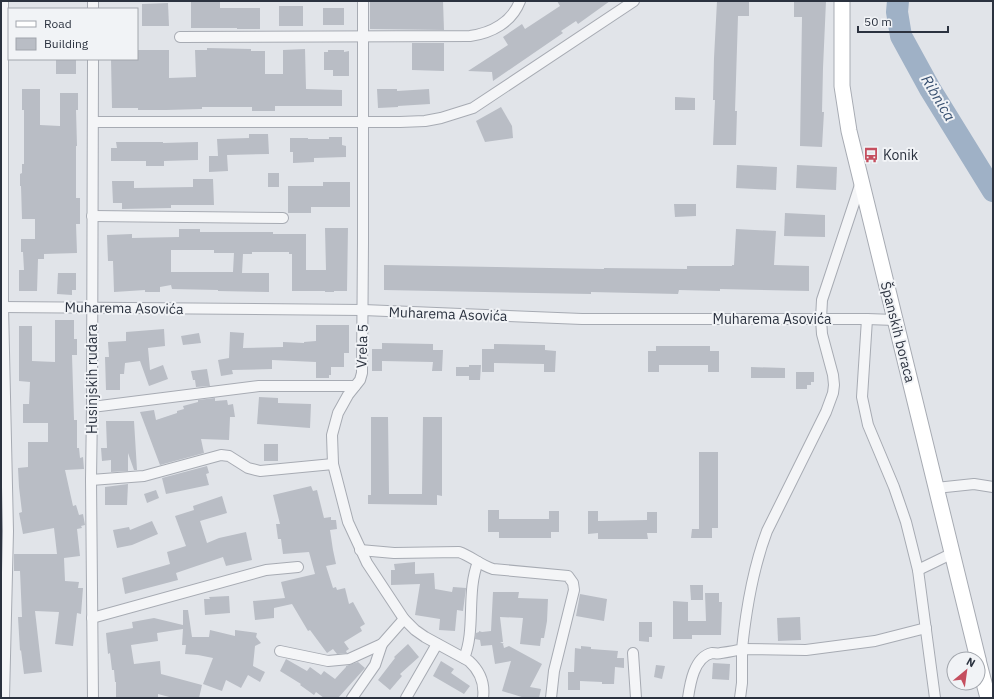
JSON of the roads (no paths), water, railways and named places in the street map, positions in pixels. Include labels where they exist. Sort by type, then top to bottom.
[{"type":"main road","name":"Španskih boraca","points":[[842,1],[842,86],[849,131],[951,554],[976,651]]},
{"type":"street","points":[[3,1],[2,307],[5,533],[3,694]]},
{"type":"street","name":"Vrela 5","points":[[362,1],[362,373],[360,380],[342,403],[334,425],[332,442],[333,464],[348,522],[367,563],[404,619],[415,630],[474,665],[482,678],[483,698]]},
{"type":"street","points":[[180,37],[363,37],[478,35],[490,31],[502,24],[513,13],[520,1]]},
{"type":"street","points":[[93,122],[400,122],[425,121],[454,115],[473,108],[634,1]]},
{"type":"street","name":"Husinjskih rudara","points":[[93,60],[91,307],[93,698]]},
{"type":"street","points":[[740,698],[742,683],[742,650],[747,610],[763,543],[767,531],[826,412],[833,393],[833,375],[822,334],[822,300],[861,180]]},
{"type":"street","points":[[92,216],[283,218]]},
{"type":"street","name":"Muharema Asovića","points":[[2,307],[363,310],[582,319],[895,320]]},
{"type":"street","points":[[867,319],[862,397],[868,425],[894,487],[906,522],[918,570],[935,698]]},
{"type":"street","points":[[92,407],[259,386],[355,386]]},
{"type":"street","points":[[91,480],[144,476],[221,455],[229,456],[248,468],[260,471],[333,464]]},
{"type":"street","points":[[936,488],[974,484],[993,487]]},
{"type":"street","points":[[360,550],[394,552],[459,552],[493,569],[568,576],[573,583],[574,590],[554,671],[551,698]]},
{"type":"street","points":[[918,570],[951,554]]},
{"type":"street","points":[[464,658],[468,646],[473,586],[478,562]]},
{"type":"street","points":[[92,618],[266,570],[298,567]]},
{"type":"street","points":[[352,698],[375,665],[382,644],[404,619]]},
{"type":"street","points":[[688,698],[696,667],[702,660],[711,654],[742,650],[806,650],[875,642],[926,628]]},
{"type":"street","points":[[280,651],[328,661],[348,659],[382,644]]},
{"type":"street","points":[[406,698],[438,644]]},
{"type":"street","points":[[633,652],[636,698]]},
{"type":"waterway","name":"Ribnica","points":[[898,1],[897,12],[901,36],[930,89],[993,191]]},
{"type":"place","name":"Konik","points":[[871,155]]}]
